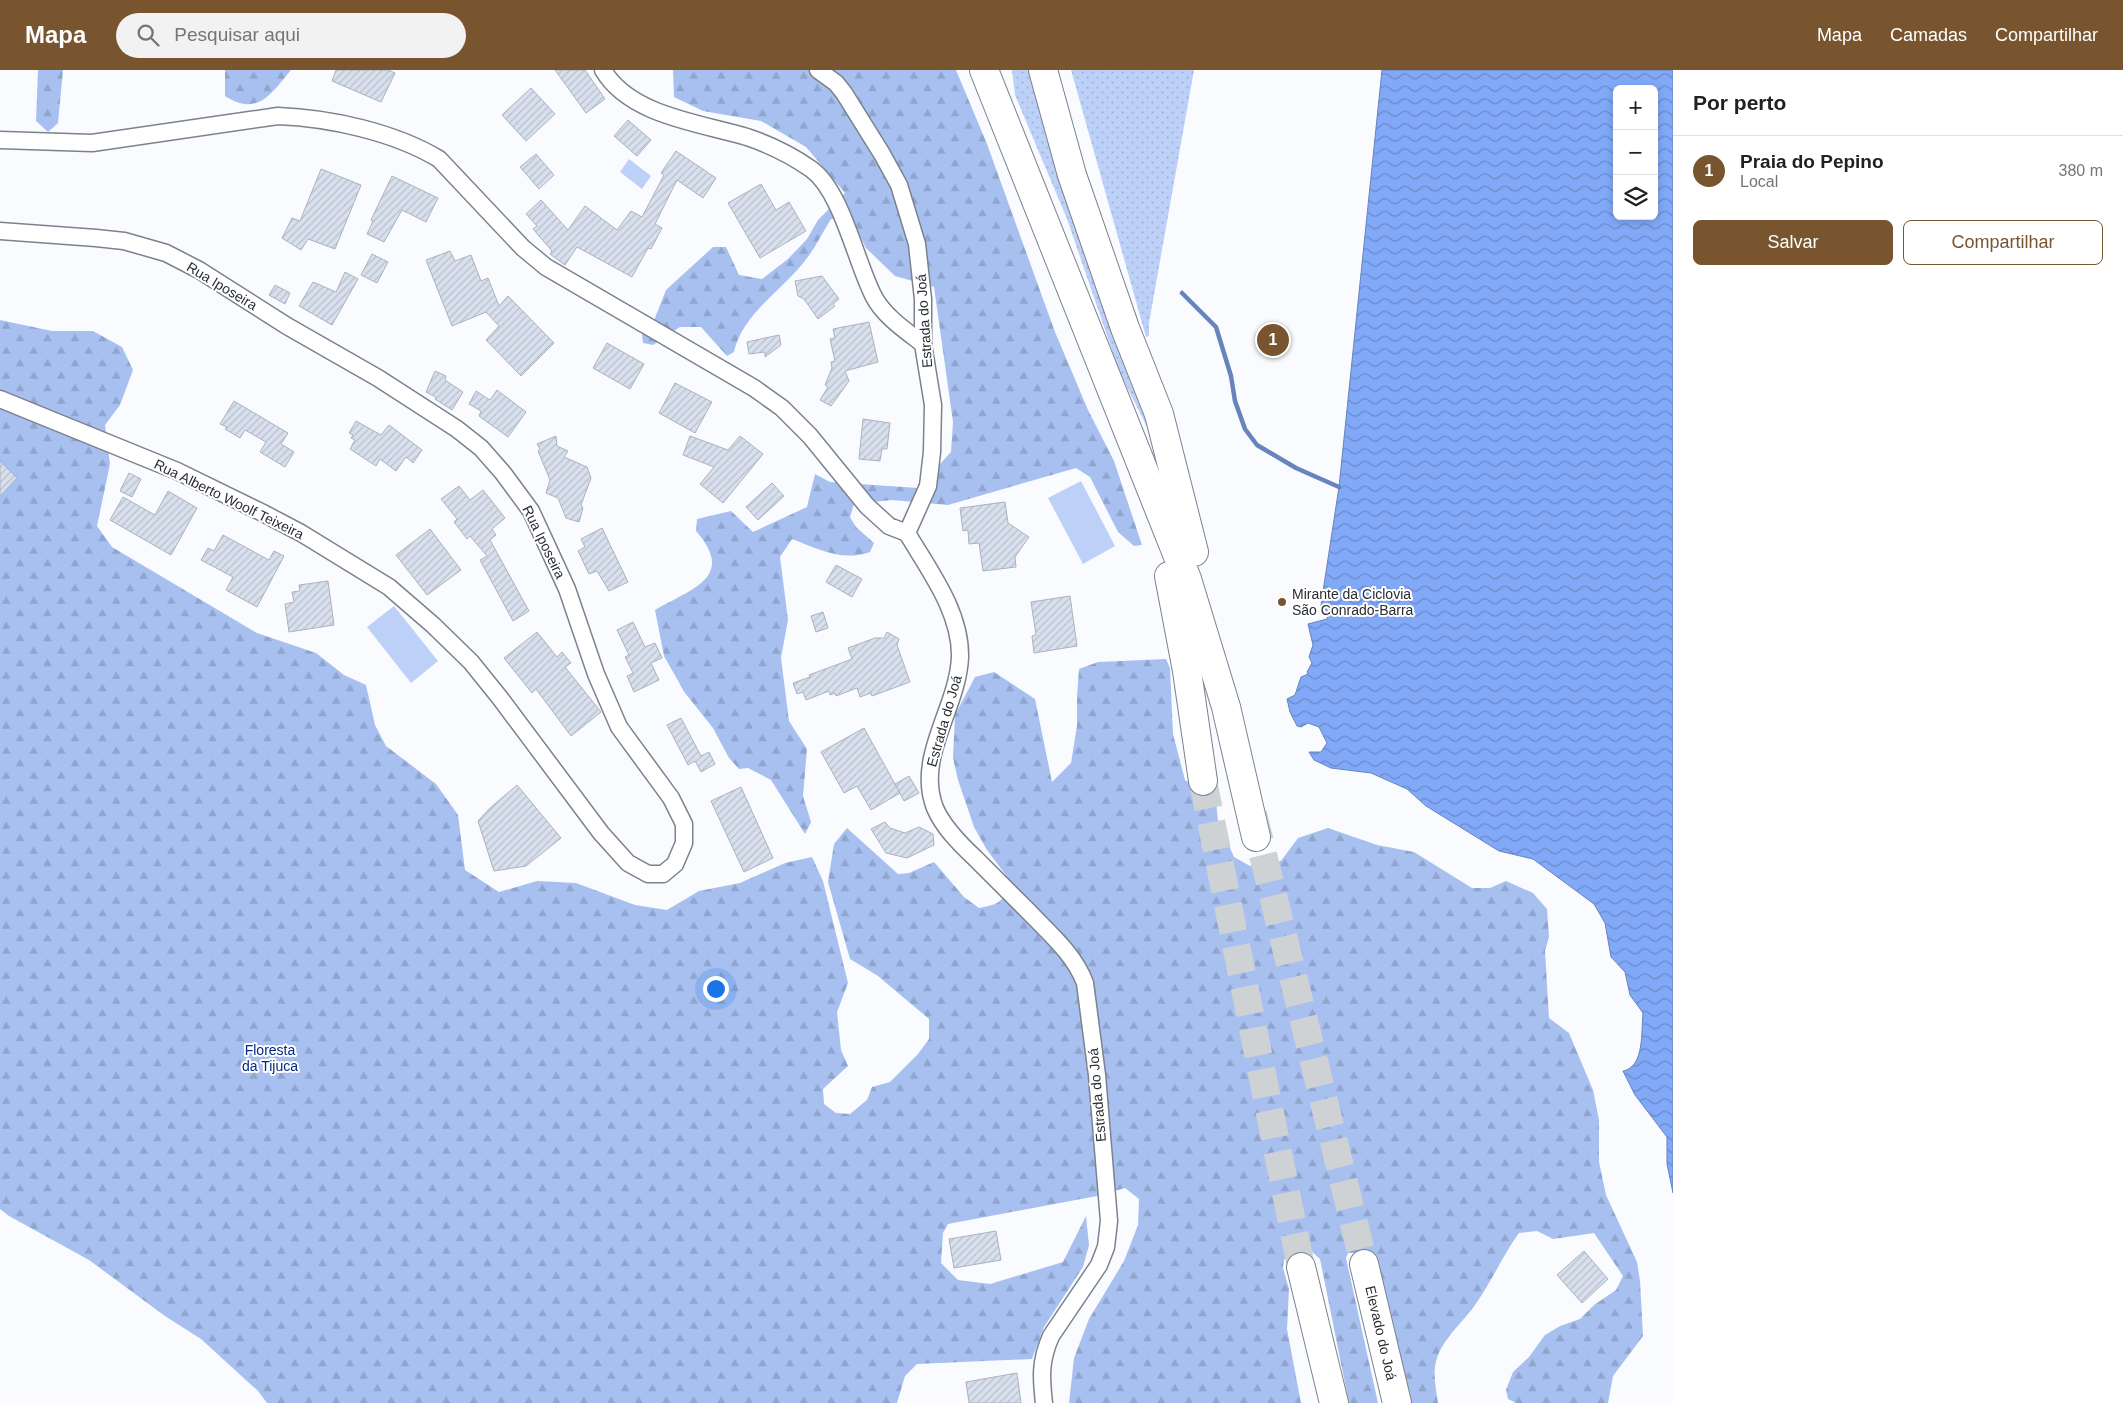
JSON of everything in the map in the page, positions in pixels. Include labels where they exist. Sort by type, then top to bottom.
[{"type":"highway","points":[[984,70],[1000,106],[1187,579],[1226,707],[1256,837]]},
{"type":"highway","points":[[1000,106],[1004,80],[1003,70]]},
{"type":"highway","points":[[1043,70],[1072,175],[1125,328],[1159,414],[1205,597]]},
{"type":"highway","points":[[1128,430],[1173,588],[1203,781]]},
{"type":"highway","name":"Elevado do Joá","points":[[1389,1403],[1360,1264],[1397,1403]]},
{"type":"highway","points":[[1301,1267],[1334,1403]]},
{"type":"street","points":[[603,70],[624,93],[651,109],[686,122],[780,149],[814,171],[832,194],[875,298],[899,325],[923,344]]},
{"type":"street","name":"Estrada do Joá","points":[[818,70],[836,83],[844,92],[882,154],[899,185],[917,244],[924,299],[923,344],[933,405],[932,452],[928,486],[907,533],[945,600],[957,628],[960,656],[958,680],[930,763],[929,788],[936,809],[955,839],[1063,946],[1080,971],[1085,983],[1097,1075],[1110,1221],[1106,1247],[1099,1265],[1051,1336],[1046,1348],[1041,1372],[1044,1403]]},
{"type":"street","points":[[0,140],[92,143],[278,116],[305,117],[360,129],[425,150],[439,159],[523,248],[546,267],[754,388],[782,408],[810,436],[867,506],[888,526],[907,533]]},
{"type":"street","name":"Rua Iposeira","points":[[0,230],[96,238],[124,242],[166,253],[199,270],[287,326],[378,378],[457,429],[481,448],[503,472],[531,511],[567,589],[596,674],[619,727],[671,798],[684,824],[684,842],[675,864],[663,874],[648,874],[628,863],[600,834],[500,698]]},
{"type":"street","name":"Rua Alberto Woolf Teixeira","points":[[0,399],[177,471],[301,533],[389,587],[434,625],[470,662],[500,698]]},
{"type":"shaded area","points":[[1012,70],[1036,70],[1051,131],[1152,437],[1120,373],[1067,219],[1015,95]]},
{"type":"shaded area","points":[[1071,70],[1194,70],[1149,323],[1149,336],[1146,337]]},
{"type":"shaded area","points":[[629,159],[651,176],[642,189],[620,172]]},
{"type":"shaded area","points":[[1081,481],[1115,546],[1083,564],[1048,498]]},
{"type":"shaded area","points":[[394,606],[438,661],[411,683],[367,627]]},
{"type":"green space","points":[[38,70],[63,70],[58,123],[48,132],[36,121]]},
{"type":"green space","points":[[225,70],[291,70],[263,100],[246,104],[236,102],[225,96]]},
{"type":"green space","points":[[673,70],[956,70],[987,144],[1055,332],[1088,410],[1114,461],[1142,545],[1134,546],[1118,532],[1090,477],[1076,468],[948,505],[892,500],[854,504],[850,517],[856,527],[874,543],[870,552],[860,555],[850,556],[830,553],[792,539],[780,557],[788,620],[781,658],[789,721],[807,749],[803,796],[811,822],[805,834],[771,780],[748,768],[739,769],[729,758],[713,728],[685,693],[664,656],[655,610],[683,595],[705,580],[711,570],[712,560],[707,547],[696,531],[697,519],[731,511],[753,532],[807,507],[815,474],[830,482],[918,488],[951,452],[953,422],[934,287],[895,276],[866,248],[850,217],[831,219],[804,262],[763,304],[745,326],[734,352],[727,356],[701,327],[680,327],[653,345],[643,343],[642,334],[653,323],[666,290],[713,247],[726,247],[739,275],[762,279],[788,259],[807,239],[818,220],[845,193],[806,147],[761,121],[703,111],[674,97]]},
{"type":"green space","name":"Floresta da Tijuca","points":[[0,320],[52,331],[93,331],[122,347],[133,370],[120,405],[105,425],[110,464],[97,526],[112,547],[257,633],[316,653],[344,675],[366,685],[375,725],[386,746],[436,784],[458,815],[465,870],[499,892],[537,881],[576,883],[635,905],[667,910],[699,891],[740,883],[785,863],[812,857],[823,881],[848,983],[837,1012],[841,1050],[848,1066],[823,1089],[824,1104],[836,1113],[850,1114],[867,1100],[872,1087],[890,1082],[918,1054],[929,1039],[929,1019],[878,976],[850,959],[828,882],[834,844],[847,828],[898,874],[909,873],[934,862],[964,897],[979,908],[1000,901],[1011,882],[987,850],[974,827],[958,780],[953,758],[955,715],[975,677],[994,672],[1035,699],[1052,782],[1071,763],[1077,726],[1079,669],[1098,662],[1166,659],[1170,668],[1173,734],[1185,780],[1216,801],[1218,821],[1234,857],[1250,866],[1281,861],[1298,838],[1328,828],[1377,845],[1414,852],[1472,888],[1490,888],[1506,881],[1533,893],[1547,909],[1549,937],[1545,951],[1549,1018],[1569,1033],[1593,1090],[1599,1120],[1599,1162],[1606,1195],[1637,1262],[1640,1281],[1643,1336],[1613,1376],[1608,1403],[1516,1403],[1508,1399],[1506,1390],[1513,1372],[1529,1357],[1545,1335],[1560,1326],[1580,1319],[1594,1305],[1616,1290],[1623,1276],[1594,1233],[1553,1239],[1537,1231],[1519,1233],[1477,1302],[1445,1342],[1437,1358],[1435,1369],[1438,1403],[1411,1403],[1377,1261],[1365,1252],[1348,1253],[1346,1258],[1378,1403],[1349,1403],[1320,1259],[1311,1251],[1288,1255],[1284,1260],[1283,1268],[1289,1289],[1287,1329],[1301,1403],[1069,1403],[1074,1358],[1089,1319],[1124,1261],[1138,1225],[1139,1199],[1125,1188],[1097,1196],[948,1224],[943,1233],[941,1263],[958,1280],[990,1284],[1063,1262],[1086,1216],[1089,1245],[1083,1267],[1044,1327],[1032,1359],[917,1364],[905,1376],[897,1403],[267,1403],[258,1391],[201,1339],[165,1316],[89,1260],[9,1216],[0,1209]]},
{"type":"water","points":[[1382,70],[1673,70],[1673,1193],[1667,1164],[1667,1137],[1635,1095],[1623,1071],[1635,1063],[1638,1055],[1642,1038],[1643,1013],[1630,995],[1625,972],[1611,957],[1605,923],[1594,904],[1533,859],[1499,851],[1426,806],[1407,789],[1371,773],[1331,768],[1314,760],[1309,752],[1321,752],[1327,743],[1319,727],[1308,723],[1301,727],[1297,726],[1290,712],[1287,699],[1295,695],[1301,677],[1308,674],[1307,672],[1312,663],[1309,657],[1313,645],[1308,624],[1327,619],[1328,612],[1321,606],[1339,487]]},
{"type":"building","points":[[336,70],[388,70],[395,73],[381,102],[332,81]]},
{"type":"building","points":[[555,70],[585,70],[605,99],[586,113]]},
{"type":"building","points":[[531,88],[555,114],[526,141],[502,115]]},
{"type":"building","points":[[628,120],[651,140],[637,156],[614,136]]},
{"type":"building","points":[[676,151],[716,178],[703,198],[677,180],[655,224],[662,228],[651,249],[648,248],[632,277],[577,247],[565,265],[550,254],[552,251],[533,229],[537,226],[526,214],[541,200],[568,230],[585,206],[617,230],[631,211],[642,217],[664,175],[661,173]]},
{"type":"building","points":[[536,154],[554,175],[539,189],[520,167]]},
{"type":"building","points":[[321,169],[361,185],[335,249],[308,239],[301,250],[282,238],[292,218],[300,221]]},
{"type":"building","points":[[392,176],[438,198],[426,222],[402,210],[384,242],[367,234],[373,221],[371,220]]},
{"type":"building","points":[[761,184],[776,210],[789,202],[806,231],[760,258],[728,203]]},
{"type":"building","points":[[450,251],[455,261],[471,255],[481,281],[488,278],[499,306],[508,296],[554,343],[521,376],[486,340],[499,326],[486,312],[452,326],[426,260]]},
{"type":"building","points":[[372,254],[388,262],[377,283],[361,275]]},
{"type":"building","points":[[345,272],[358,279],[332,325],[299,306],[313,282],[336,292]]},
{"type":"building","points":[[822,276],[839,299],[833,304],[835,306],[818,319],[804,299],[798,296],[795,281]]},
{"type":"building","points":[[275,285],[290,293],[285,304],[269,295]]},
{"type":"building","points":[[869,322],[878,362],[845,371],[849,381],[831,406],[820,400],[828,387],[825,385],[832,368],[831,362],[835,361],[830,339],[835,338],[833,329]]},
{"type":"building","points":[[779,335],[781,345],[765,357],[765,352],[749,354],[747,342]]},
{"type":"building","points":[[607,343],[644,364],[630,389],[593,368]]},
{"type":"building","points":[[435,371],[446,376],[445,380],[463,392],[452,410],[435,399],[436,397],[426,392]]},
{"type":"building","points":[[675,383],[712,402],[695,433],[659,413]]},
{"type":"building","points":[[497,390],[526,412],[508,437],[479,416],[481,411],[469,404],[476,391],[490,400]]},
{"type":"building","points":[[234,401],[288,433],[281,444],[294,452],[285,467],[260,452],[266,442],[245,430],[240,438],[225,429],[227,427],[220,424]]},
{"type":"building","points":[[863,419],[890,423],[887,449],[882,449],[880,461],[859,459]]},
{"type":"building","points":[[356,421],[381,435],[389,425],[422,450],[413,463],[406,457],[396,471],[380,459],[376,466],[350,449],[355,440],[351,438],[353,435],[349,433]]},
{"type":"building","points":[[556,436],[557,446],[568,451],[564,457],[587,467],[591,478],[581,505],[583,508],[579,522],[566,518],[558,498],[546,493],[550,480],[537,444]]},
{"type":"building","points":[[690,436],[728,450],[740,436],[763,454],[723,503],[700,484],[714,467],[683,455]]},
{"type":"building","points":[[0,461],[17,478],[0,496]]},
{"type":"building","points":[[129,473],[141,479],[132,497],[120,491]]},
{"type":"building","points":[[772,483],[784,496],[758,520],[746,507]]},
{"type":"building","points":[[459,486],[470,500],[483,490],[505,518],[492,529],[496,535],[490,540],[529,611],[513,621],[480,560],[487,556],[470,536],[467,539],[454,522],[457,519],[441,499]]},
{"type":"building","points":[[168,491],[197,508],[171,555],[110,520],[123,497],[155,515]]},
{"type":"building","points":[[1005,502],[1008,523],[1029,537],[1015,557],[1016,567],[983,571],[979,543],[969,544],[968,530],[963,531],[960,508]]},
{"type":"building","points":[[602,528],[628,582],[609,591],[597,571],[589,574],[578,551],[585,547],[581,539]]},
{"type":"building","points":[[430,529],[461,570],[427,595],[396,555]]},
{"type":"building","points":[[223,535],[269,560],[274,551],[284,556],[257,607],[226,590],[233,577],[201,560],[208,548],[214,551]]},
{"type":"building","points":[[836,565],[862,579],[852,597],[826,582]]},
{"type":"building","points":[[328,581],[334,625],[289,632],[285,604],[294,602],[292,592],[300,591],[299,585]]},
{"type":"building","points":[[1070,596],[1077,646],[1034,653],[1032,636],[1036,635],[1031,602]]},
{"type":"building","points":[[823,612],[828,628],[816,632],[811,616]]},
{"type":"building","points":[[633,622],[645,647],[655,643],[662,658],[651,663],[659,680],[634,692],[627,676],[633,673],[625,657],[629,655],[617,630]]},
{"type":"building","points":[[537,632],[557,657],[562,652],[571,663],[565,667],[601,712],[571,736],[536,689],[532,693],[504,658]]},
{"type":"building","points":[[887,632],[899,639],[897,645],[910,682],[872,696],[871,693],[860,697],[857,688],[836,696],[835,693],[830,695],[829,691],[806,700],[803,692],[797,694],[793,683],[852,659],[848,648],[875,638],[884,638]]},
{"type":"building","points":[[681,718],[701,756],[709,752],[715,764],[701,772],[695,761],[688,765],[667,725]]},
{"type":"building","points":[[864,728],[900,793],[871,810],[857,786],[844,793],[821,752]]},
{"type":"building","points":[[909,776],[919,793],[904,801],[895,784]]},
{"type":"building","points":[[517,785],[561,838],[526,866],[494,871],[478,821]]},
{"type":"building","points":[[741,787],[773,858],[744,872],[711,801]]},
{"type":"building","points":[[885,822],[890,828],[905,833],[919,827],[933,834],[934,845],[907,858],[886,853],[871,829]]},
{"type":"building","points":[[996,1231],[1001,1260],[954,1268],[949,1239]]},
{"type":"building","points":[[1584,1251],[1608,1279],[1582,1303],[1557,1275]]},
{"type":"building","points":[[1017,1373],[1021,1403],[969,1403],[966,1382]]},
{"type":"waterway","points":[[1182,293],[1216,327],[1231,376],[1235,401],[1245,429],[1257,445],[1296,468],[1339,487]]},
{"type":"tunnel","points":[[1203,781],[1301,1267]]},
{"type":"tunnel","points":[[1253,814],[1364,1264]]},
{"type":"place","name":"Praia do Pepino","points":[[1273,340]]},
{"type":"place","name":"Mirante da Ciclovia São Conrado-Barra","points":[[1282,602]]}]
